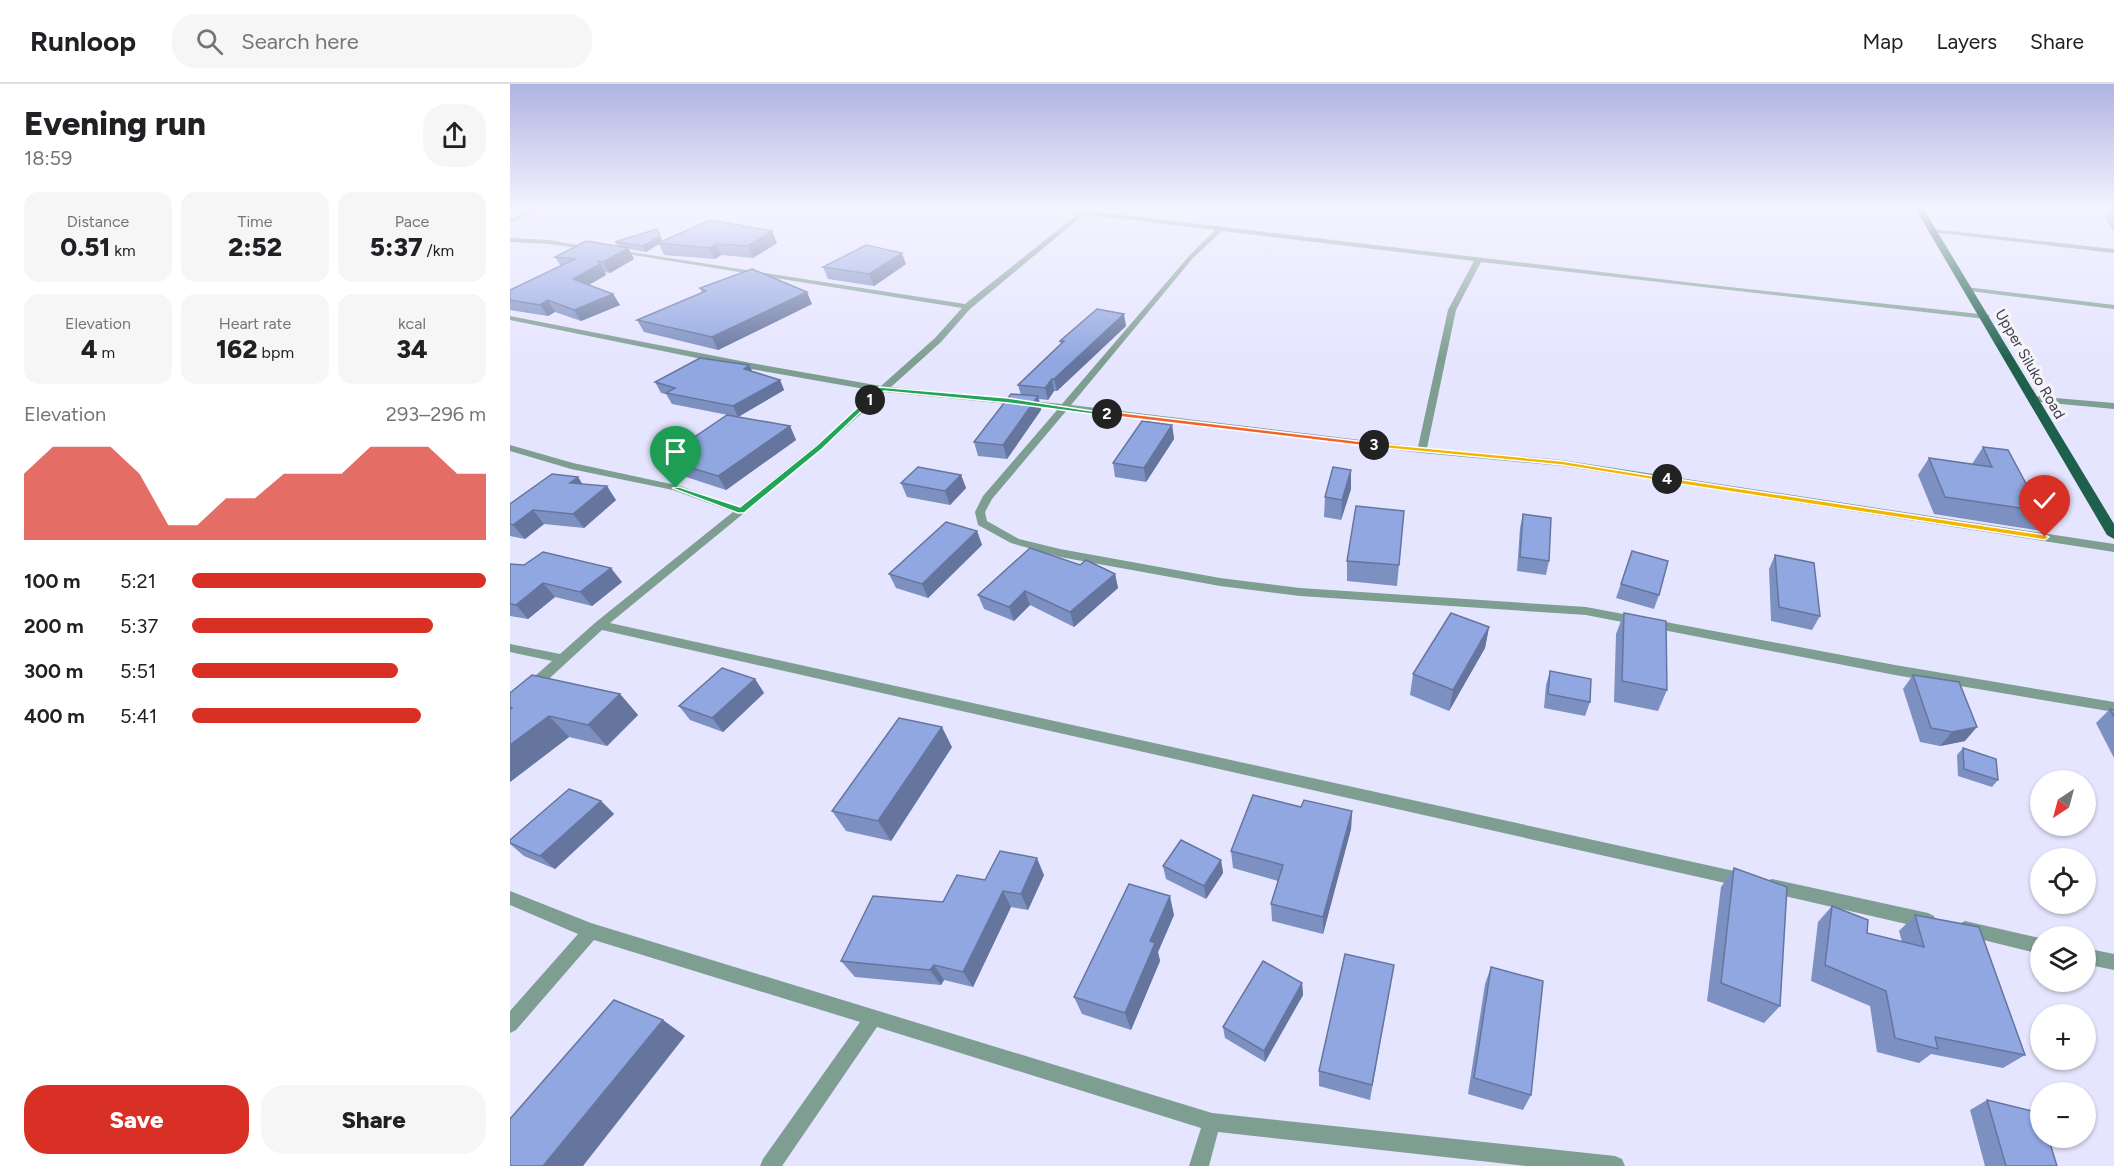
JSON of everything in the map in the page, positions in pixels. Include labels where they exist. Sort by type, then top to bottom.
[{"type":"main road","name":"Upper Siluko Road","points":[[1950,258],[2114,535]]},
{"type":"street","points":[[660,258],[967,307]]},
{"type":"street","points":[[510,706],[600,625],[819,447],[938,340],[967,307],[1027,258]]},
{"type":"street","points":[[1190,258],[987,498],[980,512],[982,523],[993,531],[1016,541],[1060,553],[1221,582],[1300,592],[1586,611],[1895,670],[2114,707]]},
{"type":"street","points":[[1475,258],[1986,317]]},
{"type":"street","points":[[1422,450],[1452,310],[1479,259]]},
{"type":"street","points":[[1971,293],[2114,309]]},
{"type":"street","points":[[510,318],[751,366],[882,389],[1008,400],[1422,450],[1562,463],[2114,548]]},
{"type":"street","points":[[2032,399],[2114,406]]},
{"type":"street","points":[[510,448],[571,466],[676,488],[741,511]]},
{"type":"street","points":[[600,625],[2030,944]]},
{"type":"street","points":[[510,648],[563,659]]},
{"type":"street","points":[[510,898],[591,931],[1212,1122],[1615,1166]]},
{"type":"street","points":[[510,1024],[591,931]]},
{"type":"street","points":[[2096,958],[2114,962]]},
{"type":"street","points":[[770,1166],[873,1018]]},
{"type":"street","points":[[1199,1166],[1212,1122]]},
{"type":"building","points":[[570,258],[609,258],[603,262],[598,261],[600,264],[573,279],[613,294],[574,310],[548,300],[540,305],[510,300],[510,290],[575,259]]},
{"type":"building","points":[[840,258],[893,258],[869,274],[823,267]]},
{"type":"building","points":[[752,269],[807,292],[712,337],[637,320],[706,291],[700,288]]},
{"type":"building","points":[[1097,309],[1124,314],[1045,388],[1018,385],[1064,341],[1060,341]]},
{"type":"building","points":[[700,358],[749,365],[744,369],[780,380],[733,406],[666,393],[675,388],[655,382]]},
{"type":"building","points":[[1011,394],[1038,396],[1003,445],[974,442]]},
{"type":"building","points":[[727,415],[790,426],[718,476],[662,459]]},
{"type":"building","points":[[1142,421],[1172,425],[1144,468],[1113,463]]},
{"type":"building","points":[[1983,447],[2008,450],[2030,491],[2044,493],[2055,513],[1945,497],[1929,458],[1992,467]]},
{"type":"building","points":[[918,467],[961,475],[945,491],[901,483]]},
{"type":"building","points":[[1333,467],[1351,470],[1342,500],[1325,497]]},
{"type":"building","points":[[552,474],[578,477],[570,483],[607,486],[573,514],[533,510],[513,525],[510,524],[510,504]]},
{"type":"building","points":[[1356,506],[1404,511],[1399,565],[1347,561]]},
{"type":"building","points":[[1523,514],[1551,518],[1549,561],[1520,557]]},
{"type":"building","points":[[946,522],[977,531],[922,584],[889,574]]},
{"type":"building","points":[[1030,548],[1080,565],[1086,560],[1115,574],[1070,612],[1025,591],[1009,607],[978,595]]},
{"type":"building","points":[[1632,551],[1668,561],[1659,595],[1621,584]]},
{"type":"building","points":[[543,552],[611,568],[580,592],[543,583],[516,605],[510,604],[510,564],[524,565]]},
{"type":"building","points":[[1775,555],[1814,563],[1820,616],[1779,607]]},
{"type":"building","points":[[1451,613],[1489,627],[1453,690],[1413,674]]},
{"type":"building","points":[[1624,613],[1666,621],[1667,690],[1622,681]]},
{"type":"building","points":[[722,668],[755,679],[712,718],[679,706]]},
{"type":"building","points":[[1550,671],[1591,679],[1590,702],[1548,694]]},
{"type":"building","points":[[532,675],[620,694],[588,725],[549,716],[510,745],[510,709],[512,708],[510,707],[510,693]]},
{"type":"building","points":[[1913,675],[1959,682],[1977,727],[1952,732],[1931,728]]},
{"type":"building","points":[[899,718],[942,727],[878,821],[832,811]]},
{"type":"building","points":[[1963,748],[1996,759],[1998,780],[1964,769]]},
{"type":"building","points":[[569,789],[601,801],[540,856],[510,843],[510,840]]},
{"type":"building","points":[[1253,795],[1301,807],[1304,800],[1352,811],[1323,917],[1271,904],[1283,865],[1231,851]]},
{"type":"building","points":[[1181,840],[1221,860],[1204,886],[1163,866]]},
{"type":"building","points":[[1000,851],[1037,858],[1021,894],[1003,891],[963,972],[934,965],[930,970],[841,961],[873,896],[943,902],[957,875],[985,880]]},
{"type":"building","points":[[1734,868],[1787,887],[1780,1006],[1721,983]]},
{"type":"building","points":[[1129,884],[1170,896],[1150,941],[1155,943],[1125,1013],[1074,997]]},
{"type":"building","points":[[1832,906],[1868,920],[1867,933],[1924,947],[1915,915],[1979,927],[2025,1055],[1935,1037],[1938,1049],[1895,1038],[1886,991],[1825,965]]},
{"type":"building","points":[[1345,954],[1394,965],[1372,1085],[1319,1071]]},
{"type":"building","points":[[1263,961],[1302,983],[1264,1051],[1223,1027]]},
{"type":"building","points":[[1491,967],[1543,981],[1531,1095],[1474,1078]]},
{"type":"building","points":[[614,1000],[663,1020],[543,1166],[510,1166],[510,1119]]},
{"type":"building","points":[[1987,1100],[2030,1111],[2030,1148],[2051,1148],[2057,1166],[2006,1166]]},
{"type":"route","points":[[676,488],[741,511],[819,447],[882,389],[1008,400],[1074,410],[1422,450],[1562,463],[2045,537]]}]
